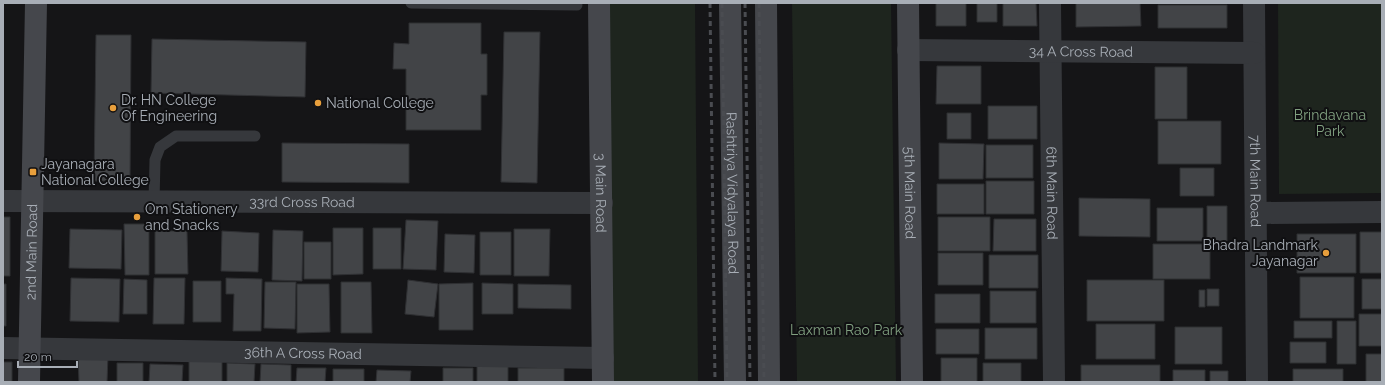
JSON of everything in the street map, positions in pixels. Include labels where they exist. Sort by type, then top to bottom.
[{"type":"street","name":"2nd Main Road","points":[[30,382],[36,3]]},
{"type":"street","name":"3 Main Road","points":[[599,3],[603,382]]},
{"type":"street","name":"Rashtriya Vidyalaya Road","points":[[730,3],[735,382]]},
{"type":"street","points":[[766,3],[769,382]]},
{"type":"street","name":"5th Main Road","points":[[908,3],[912,382]]},
{"type":"street","name":"6th Main Road","points":[[1050,3],[1054,382]]},
{"type":"street","name":"7th Main Road","points":[[1254,3],[1257,382]]},
{"type":"street","name":"34 A Cross Road","points":[[908,50],[1254,53]]},
{"type":"street","name":"33rd Cross Road","points":[[3,201],[602,202]]},
{"type":"street","points":[[1256,213],[1382,212]]},
{"type":"street","name":"36th A Cross Road","points":[[3,348],[603,358]]},
{"type":"lane","points":[[411,3],[577,5]]},
{"type":"lane","points":[[154,202],[155,160],[160,147],[176,136],[255,136]]},
{"type":"green space","points":[[609,3],[695,3],[698,382],[612,382]]},
{"type":"green space","name":"Laxman Rao Park","points":[[792,3],[891,3],[896,382],[797,382]]},
{"type":"green space","name":"Brindavana Park","points":[[1278,3],[1382,3],[1382,193],[1279,194]]},
{"type":"building","points":[[936,3],[966,3],[966,26],[936,26]]},
{"type":"building","points":[[977,3],[997,3],[997,22],[977,22]]},
{"type":"building","points":[[1003,3],[1036,3],[1037,26],[1003,26]]},
{"type":"building","points":[[1076,3],[1140,3],[1141,26],[1076,27]]},
{"type":"building","points":[[1158,5],[1227,5],[1227,28],[1158,28]]},
{"type":"building","points":[[409,23],[481,23],[481,54],[487,54],[487,95],[481,95],[481,130],[406,130],[406,69],[393,69],[394,43],[409,44]]},
{"type":"building","points":[[504,32],[540,32],[537,183],[501,182]]},
{"type":"building","name":"Dr. HN College Of Engineering","points":[[96,35],[131,35],[130,181],[94,181]]},
{"type":"building","points":[[152,39],[306,42],[305,97],[151,93]]},
{"type":"building","points":[[937,66],[981,66],[981,104],[936,104]]},
{"type":"building","points":[[1155,67],[1187,67],[1187,119],[1155,119]]},
{"type":"building","points":[[988,106],[1037,106],[1037,139],[988,139]]},
{"type":"building","points":[[947,113],[971,113],[971,139],[947,139]]},
{"type":"building","points":[[1158,121],[1221,121],[1221,164],[1158,164]]},
{"type":"building","points":[[282,143],[409,144],[409,183],[282,182]]},
{"type":"building","points":[[939,143],[984,144],[983,179],[939,179]]},
{"type":"building","points":[[986,145],[1033,145],[1033,178],[986,178]]},
{"type":"building","points":[[1180,168],[1214,168],[1214,196],[1180,196]]},
{"type":"building","points":[[986,181],[1034,181],[1034,214],[986,214]]},
{"type":"building","points":[[937,184],[984,184],[984,214],[937,214]]},
{"type":"building","points":[[1079,198],[1150,199],[1150,237],[1079,236]]},
{"type":"building","points":[[1207,206],[1227,206],[1227,241],[1207,241]]},
{"type":"building","points":[[1157,208],[1203,208],[1203,241],[1157,241]]},
{"type":"building","points":[[3,217],[10,217],[10,276],[3,276]]},
{"type":"building","points":[[938,217],[990,217],[990,251],[938,251]]},
{"type":"building","points":[[994,219],[1036,219],[1036,251],[993,251]]},
{"type":"building","points":[[406,220],[438,221],[436,270],[403,269]]},
{"type":"building","points":[[124,224],[149,224],[149,275],[125,275]]},
{"type":"building","points":[[333,228],[363,228],[363,274],[333,275]]},
{"type":"building","points":[[373,228],[401,228],[401,269],[373,269]]},
{"type":"building","points":[[70,229],[122,230],[121,269],[69,268]]},
{"type":"building","points":[[514,229],[550,229],[549,276],[514,276]]},
{"type":"building","points":[[273,230],[303,231],[302,281],[272,280]]},
{"type":"building","points":[[155,231],[187,231],[188,274],[155,274]]},
{"type":"building","points":[[222,231],[259,233],[258,272],[221,271]]},
{"type":"building","points":[[480,232],[511,232],[511,275],[480,275]]},
{"type":"building","points":[[1360,232],[1382,232],[1382,273],[1360,273]]},
{"type":"building","points":[[445,234],[475,235],[474,273],[444,272]]},
{"type":"building","name":"Bhadra Landmark Jayanagar","points":[[1297,234],[1356,234],[1356,273],[1297,273]]},
{"type":"building","points":[[304,242],[331,242],[331,279],[304,279]]},
{"type":"building","points":[[1153,244],[1210,244],[1210,279],[1153,279]]},
{"type":"building","points":[[938,253],[983,253],[983,285],[938,285]]},
{"type":"building","points":[[989,255],[1038,255],[1038,288],[989,288]]},
{"type":"building","points":[[1300,277],[1354,277],[1354,318],[1300,318]]},
{"type":"building","points":[[71,278],[120,279],[119,322],[70,321]]},
{"type":"building","points":[[154,278],[185,278],[184,324],[153,324]]},
{"type":"building","points":[[226,278],[262,279],[261,331],[233,331],[234,294],[226,294]]},
{"type":"building","points":[[124,279],[147,280],[147,314],[123,314]]},
{"type":"building","points":[[1362,279],[1382,279],[1382,309],[1362,309]]},
{"type":"building","points":[[408,280],[438,284],[434,317],[405,314]]},
{"type":"building","points":[[1087,280],[1164,280],[1164,321],[1087,321]]},
{"type":"building","points":[[193,281],[221,281],[221,322],[193,322]]},
{"type":"building","points":[[265,282],[296,282],[295,329],[264,328]]},
{"type":"building","points":[[341,282],[371,282],[372,333],[341,333]]},
{"type":"building","points":[[473,283],[473,330],[439,330],[439,284]]},
{"type":"building","points":[[482,283],[513,284],[513,314],[482,314]]},
{"type":"building","points":[[3,284],[6,284],[6,326],[3,326]]},
{"type":"building","points":[[297,284],[329,284],[330,332],[297,333]]},
{"type":"building","points":[[518,284],[571,285],[571,309],[518,308]]},
{"type":"building","points":[[1207,289],[1219,289],[1219,306],[1207,306]]},
{"type":"building","points":[[1199,290],[1205,290],[1205,307],[1199,307]]},
{"type":"building","points":[[990,291],[1036,291],[1036,323],[990,323]]},
{"type":"building","points":[[935,294],[980,294],[980,323],[935,323]]},
{"type":"building","points":[[1359,314],[1382,314],[1382,346],[1359,346]]},
{"type":"building","points":[[1294,321],[1332,321],[1332,338],[1294,338]]},
{"type":"building","points":[[1337,321],[1356,321],[1356,364],[1337,364]]},
{"type":"building","points":[[1096,324],[1155,324],[1155,359],[1096,359]]},
{"type":"building","points":[[1175,327],[1222,327],[1222,364],[1175,364]]},
{"type":"building","points":[[985,328],[1037,328],[1037,359],[985,359]]},
{"type":"building","points":[[936,329],[979,329],[979,354],[936,354]]},
{"type":"building","points":[[1290,342],[1326,342],[1326,363],[1290,363]]},
{"type":"building","points":[[78,354],[108,355],[107,382],[79,382]]},
{"type":"building","points":[[1366,354],[1382,354],[1382,382],[1366,382]]},
{"type":"building","points":[[189,358],[222,358],[222,382],[189,382]]},
{"type":"building","points":[[941,358],[977,358],[977,382],[941,382]]},
{"type":"building","points":[[3,362],[12,362],[12,382],[3,382]]},
{"type":"building","points":[[117,363],[143,363],[143,382],[117,382]]},
{"type":"building","points":[[227,363],[255,364],[254,382],[227,382]]},
{"type":"building","points":[[983,363],[1021,363],[1021,382],[983,382]]},
{"type":"building","points":[[150,364],[183,365],[182,382],[149,382]]},
{"type":"building","points":[[261,364],[291,365],[291,382],[260,382]]},
{"type":"building","points":[[1081,365],[1160,365],[1160,382],[1081,382]]},
{"type":"building","points":[[477,366],[508,366],[508,382],[477,382]]},
{"type":"building","points":[[297,368],[326,368],[325,382],[296,382]]},
{"type":"building","points":[[443,368],[473,368],[473,382],[443,382]]},
{"type":"building","points":[[518,368],[564,368],[564,382],[518,382]]},
{"type":"building","points":[[333,369],[364,369],[364,382],[333,382]]},
{"type":"building","points":[[1293,369],[1343,369],[1343,382],[1293,382]]},
{"type":"building","points":[[377,370],[411,371],[410,382],[376,382]]},
{"type":"building","points":[[1173,370],[1205,370],[1205,382],[1173,382]]},
{"type":"building","points":[[1210,371],[1228,371],[1228,382],[1210,382]]},
{"type":"railway","points":[[710,3],[715,382]]},
{"type":"railway","points":[[722,3],[727,382]]},
{"type":"railway","points":[[745,3],[750,382]]},
{"type":"railway","points":[[759,3],[764,382]]},
{"type":"place","name":"National College","points":[[318,103]]},
{"type":"place","name":"Dr. HN College Of Engineering","points":[[113,108]]},
{"type":"place","name":"Jayanagara National College","points":[[33,172]]},
{"type":"place","name":"Om Stationery and Snacks","points":[[137,217]]},
{"type":"place","name":"Bhadra Landmark Jayanagar","points":[[1326,253]]}]
